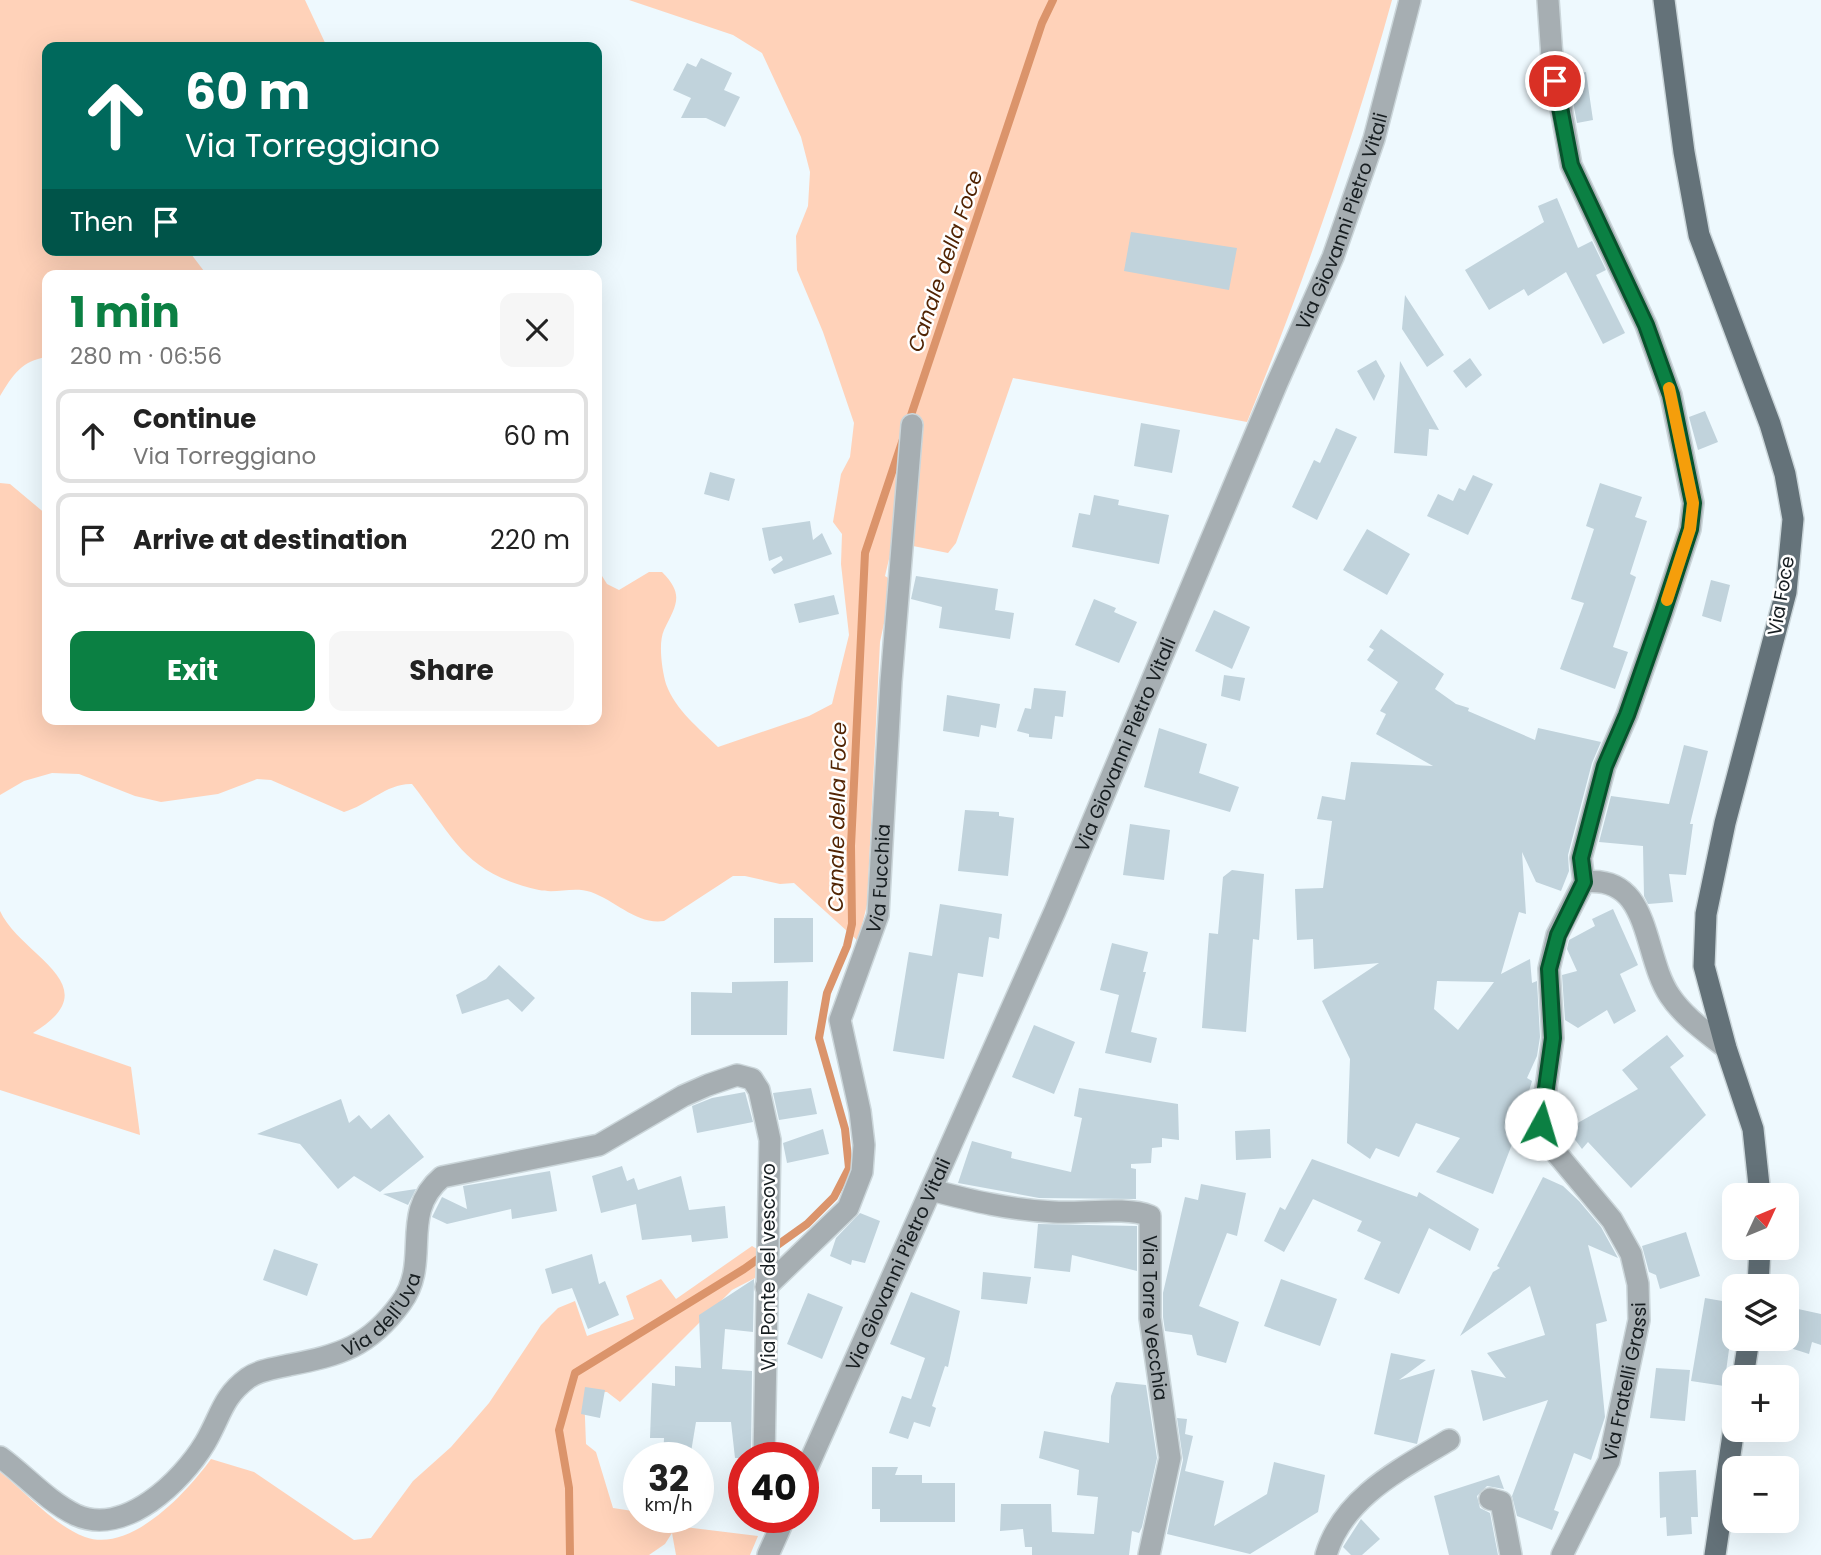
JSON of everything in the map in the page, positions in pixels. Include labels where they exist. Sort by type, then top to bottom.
[{"type":"main road","name":"Via Foce","points":[[1664,0],[1684,152],[1699,235],[1770,424],[1785,474],[1793,519],[1786,592],[1725,823],[1706,914],[1704,966],[1726,1048],[1753,1129],[1759,1183]]},
{"type":"main road","points":[[1715,1555],[1732,1442]]},
{"type":"street","name":"Via Giovanni Pietro Vitali","points":[[819,1442],[1055,911],[1277,383],[1333,257],[1374,139],[1410,0]]},
{"type":"street","points":[[1548,0],[1552,57],[1571,165],[1646,325],[1671,395],[1693,503],[1690,529],[1663,612],[1627,715],[1605,766],[1581,858],[1584,882],[1611,882],[1627,895],[1638,909],[1669,995],[1687,1016],[1726,1048]]},
{"type":"street","name":"Via Fucchia","points":[[766,1282],[848,1208],[862,1172],[864,1145],[860,1111],[840,1020],[878,915],[891,682],[912,425]]},
{"type":"street","name":"Via Fratelli Grassi","points":[[1562,1555],[1609,1461],[1639,1320],[1638,1284],[1631,1254],[1612,1220],[1548,1143],[1541,1124],[1553,1038],[1549,969],[1558,935],[1584,882]]},
{"type":"street","name":"Via dell'Uva","points":[[0,1457],[41,1491],[78,1516],[110,1519],[150,1503],[179,1479],[204,1445],[226,1398],[251,1376],[350,1350],[374,1335],[387,1321],[410,1289],[415,1274],[419,1206],[432,1185],[442,1177],[599,1144],[683,1096],[708,1085],[737,1075],[752,1079]]},
{"type":"street","name":"Via Ponte del vescovo","points":[[752,1079],[759,1090],[770,1140],[766,1232],[764,1442]]},
{"type":"street","name":"Via Torre Vecchia","points":[[931,1190],[1001,1208],[1090,1213],[1139,1212],[1150,1216],[1150,1318],[1170,1458],[1149,1555]]},
{"type":"street","points":[[1326,1555],[1349,1512],[1368,1492],[1449,1440]]},
{"type":"street","points":[[1490,1499],[1501,1502],[1511,1555]]},
{"type":"street","points":[[769,1533],[770,1554]]},
{"type":"street","points":[[770,1554],[779,1533]]},
{"type":"shaded area","points":[[0,0],[305,0],[325,42],[42,42],[42,256],[193,256],[203,270],[42,270],[42,358],[19,370],[0,396]]},
{"type":"shaded area","points":[[629,0],[1392,0],[1326,213],[1247,422],[1013,378],[956,543],[948,553],[893,542],[885,576],[893,581],[880,642],[867,905],[858,941],[794,883],[780,884],[733,876],[664,921],[654,921],[636,916],[591,892],[546,891],[514,883],[494,874],[464,851],[412,784],[394,787],[344,812],[271,780],[257,779],[218,794],[161,802],[135,796],[79,774],[52,773],[24,781],[0,795],[0,483],[10,484],[42,511],[42,725],[602,725],[602,576],[607,584],[619,590],[649,572],[662,572],[676,594],[675,607],[661,642],[666,684],[682,711],[718,747],[809,716],[832,704],[849,635],[841,564],[842,534],[833,522],[841,474],[850,457],[854,423],[823,332],[797,270],[796,236],[808,206],[810,172],[801,137],[762,53],[733,35]]},
{"type":"shaded area","points":[[0,911],[11,927],[54,971],[63,985],[64,1000],[55,1016],[33,1033],[131,1067],[140,1135],[0,1090]]},
{"type":"shaded area","points":[[752,1246],[757,1249],[755,1278],[732,1290],[620,1402],[607,1392],[584,1393],[586,1444],[596,1452],[613,1508],[623,1510],[623,1533],[672,1533],[665,1544],[649,1555],[0,1555],[0,1472],[62,1525],[85,1537],[103,1540],[139,1528],[157,1516],[188,1487],[211,1459],[254,1472],[354,1540],[371,1538],[413,1481],[451,1447],[489,1403],[541,1325],[558,1308],[575,1301],[587,1336],[634,1319],[626,1296],[661,1279],[676,1299]]},
{"type":"shaded area","points":[[714,1531],[758,1536],[750,1555],[676,1555],[672,1533],[714,1533]]},
{"type":"building","points":[[701,58],[732,73],[724,90],[740,97],[725,127],[706,118],[681,118],[691,98],[673,90],[687,63],[696,67]]},
{"type":"building","points":[[1586,72],[1593,120],[1577,123],[1568,75]]},
{"type":"building","points":[[1557,198],[1578,248],[1592,241],[1606,270],[1596,275],[1625,333],[1603,344],[1566,272],[1528,296],[1524,289],[1489,310],[1465,270],[1544,222],[1538,206]]},
{"type":"building","points":[[1131,232],[1237,248],[1229,290],[1124,271]]},
{"type":"building","points":[[1405,295],[1444,355],[1427,367],[1402,329]]},
{"type":"building","points":[[1470,358],[1482,375],[1466,388],[1453,371]]},
{"type":"building","points":[[1376,360],[1385,376],[1374,401],[1357,371]]},
{"type":"building","points":[[1400,361],[1439,430],[1429,429],[1427,456],[1394,453]]},
{"type":"building","points":[[1705,411],[1718,442],[1698,450],[1689,417]]},
{"type":"building","points":[[1141,423],[1180,430],[1172,473],[1134,466]]},
{"type":"building","points":[[1336,428],[1357,437],[1317,520],[1292,507],[1314,460],[1320,463]]},
{"type":"building","points":[[710,472],[735,479],[729,501],[704,494]]},
{"type":"building","points":[[1473,475],[1493,484],[1468,535],[1427,516],[1438,494],[1453,501],[1459,488],[1465,491]]},
{"type":"building","points":[[1600,483],[1642,497],[1635,517],[1647,521],[1630,574],[1636,577],[1613,647],[1628,652],[1615,689],[1560,669],[1584,603],[1571,599],[1594,529],[1586,526]]},
{"type":"building","points":[[1094,495],[1119,500],[1118,505],[1169,515],[1159,564],[1072,547],[1079,513],[1090,515]]},
{"type":"building","points":[[810,521],[813,540],[822,533],[832,554],[774,574],[771,569],[783,560],[781,556],[769,561],[762,528]]},
{"type":"building","points":[[1367,529],[1410,554],[1387,595],[1343,570]]},
{"type":"building","points":[[916,576],[998,589],[995,610],[1014,613],[1010,639],[939,628],[942,607],[911,599]]},
{"type":"building","points":[[1711,580],[1730,585],[1721,622],[1702,616]]},
{"type":"building","points":[[834,595],[839,614],[799,623],[794,604]]},
{"type":"building","points":[[1094,599],[1116,608],[1114,612],[1137,622],[1119,663],[1075,645]]},
{"type":"building","points":[[1214,610],[1250,627],[1232,669],[1195,651]]},
{"type":"building","points":[[1381,629],[1444,674],[1435,689],[1456,704],[1469,708],[1468,711],[1535,740],[1538,728],[1601,742],[1592,763],[1568,855],[1569,871],[1561,891],[1536,882],[1522,852],[1526,914],[1519,912],[1501,974],[1530,959],[1532,983],[1537,981],[1540,1037],[1537,1056],[1527,1078],[1532,1081],[1517,1131],[1493,1194],[1436,1172],[1460,1138],[1416,1123],[1399,1157],[1376,1148],[1370,1159],[1347,1143],[1350,1059],[1322,1001],[1379,963],[1314,969],[1313,939],[1297,940],[1295,889],[1323,888],[1332,821],[1317,819],[1322,796],[1345,800],[1351,762],[1433,766],[1376,734],[1386,714],[1380,711],[1398,682],[1367,660],[1374,650],[1369,647]],"holes":[[[1437,981],[1494,982],[1458,1030],[1434,1009]]]},
{"type":"building","points":[[1224,675],[1245,678],[1240,701],[1221,696]]},
{"type":"building","points":[[1034,688],[1066,691],[1063,717],[1055,716],[1052,739],[1029,737],[1029,734],[1017,731],[1025,708],[1031,709]]},
{"type":"building","points":[[947,695],[1000,704],[996,728],[981,725],[979,737],[943,731]]},
{"type":"building","points":[[1159,728],[1207,744],[1199,773],[1239,787],[1230,812],[1144,787]]},
{"type":"building","points":[[1684,745],[1708,751],[1690,824],[1693,824],[1686,875],[1669,874],[1673,902],[1648,904],[1644,896],[1643,846],[1599,842],[1611,796],[1669,804]]},
{"type":"building","points":[[965,810],[999,812],[999,816],[1014,818],[1008,876],[958,871]]},
{"type":"building","points":[[1130,824],[1170,830],[1164,880],[1123,875]]},
{"type":"building","points":[[1232,870],[1264,874],[1259,940],[1253,939],[1246,1032],[1202,1028],[1209,933],[1218,934],[1223,877]]},
{"type":"building","points":[[940,904],[1002,914],[999,939],[989,937],[983,977],[958,973],[944,1059],[893,1051],[909,952],[932,956]]},
{"type":"building","points":[[1613,909],[1638,965],[1620,974],[1636,1011],[1614,1024],[1607,1010],[1578,1028],[1565,1020],[1562,975],[1577,971],[1567,949],[1569,940],[1595,926],[1592,919]]},
{"type":"building","points":[[774,918],[813,918],[813,962],[774,963]]},
{"type":"building","points":[[1112,943],[1148,952],[1143,972],[1146,972],[1131,1032],[1157,1038],[1151,1063],[1105,1053],[1119,995],[1100,990]]},
{"type":"building","points":[[499,965],[535,998],[522,1012],[508,999],[462,1014],[456,995],[486,979]]},
{"type":"building","points":[[788,981],[787,1035],[691,1035],[691,992],[732,993],[732,982]]},
{"type":"building","points":[[1034,1025],[1075,1042],[1054,1094],[1012,1077]]},
{"type":"building","points":[[1667,1035],[1684,1056],[1670,1067],[1706,1115],[1631,1188],[1588,1142],[1582,1149],[1567,1129],[1638,1089],[1622,1070]]},
{"type":"building","points":[[811,1088],[817,1114],[779,1120],[773,1093]]},
{"type":"building","points":[[1079,1088],[1178,1104],[1179,1140],[1162,1138],[1162,1147],[1152,1148],[1151,1163],[1131,1164],[1131,1168],[1136,1169],[1136,1199],[1039,1198],[958,1183],[972,1141],[1012,1152],[1011,1158],[1071,1172],[1082,1118],[1074,1116]]},
{"type":"building","points":[[745,1092],[753,1122],[697,1133],[692,1106],[712,1098]]},
{"type":"building","points":[[341,1099],[349,1123],[359,1115],[371,1129],[389,1114],[424,1157],[380,1192],[354,1176],[338,1189],[300,1144],[257,1134]]},
{"type":"building","points":[[823,1129],[829,1154],[787,1163],[783,1143]]},
{"type":"building","points":[[1270,1129],[1271,1158],[1236,1160],[1235,1131]]},
{"type":"building","points":[[1312,1159],[1417,1197],[1419,1192],[1479,1229],[1470,1251],[1429,1228],[1399,1294],[1364,1279],[1381,1242],[1357,1231],[1362,1221],[1313,1199],[1284,1252],[1264,1241],[1280,1207],[1285,1210]]},
{"type":"building","points":[[622,1166],[627,1181],[634,1178],[638,1190],[681,1176],[689,1210],[725,1206],[728,1238],[692,1242],[691,1235],[642,1240],[636,1204],[601,1213],[592,1176]]},
{"type":"building","points":[[550,1171],[557,1211],[512,1219],[511,1209],[447,1224],[432,1217],[442,1197],[467,1209],[463,1186]]},
{"type":"building","points":[[1543,1177],[1563,1186],[1579,1201],[1601,1227],[1618,1258],[1588,1245],[1607,1321],[1596,1324],[1605,1417],[1591,1460],[1574,1453],[1554,1510],[1559,1512],[1552,1530],[1517,1516],[1512,1496],[1548,1400],[1483,1421],[1471,1370],[1506,1378],[1487,1353],[1545,1335],[1530,1286],[1460,1336],[1493,1272],[1500,1268],[1497,1266]]},
{"type":"building","points":[[1201,1184],[1246,1193],[1237,1236],[1227,1233],[1199,1306],[1239,1322],[1226,1363],[1197,1355],[1192,1335],[1165,1331],[1163,1317],[1163,1293],[1185,1197],[1198,1200]]},
{"type":"building","points":[[416,1189],[408,1205],[383,1194]]},
{"type":"building","points":[[860,1213],[880,1221],[865,1263],[852,1260],[851,1265],[830,1256],[836,1238]]},
{"type":"building","points":[[1038,1224],[1137,1226],[1137,1271],[1072,1255],[1070,1272],[1034,1268]]},
{"type":"building","points":[[1686,1232],[1700,1276],[1660,1289],[1656,1275],[1649,1272],[1642,1246]]},
{"type":"building","points":[[274,1249],[318,1264],[307,1296],[263,1280]]},
{"type":"building","points":[[592,1254],[599,1284],[605,1281],[619,1315],[588,1329],[572,1288],[552,1294],[545,1269]]},
{"type":"building","points":[[983,1272],[1031,1277],[1027,1304],[981,1299]]},
{"type":"building","points":[[754,1279],[753,1332],[725,1329],[722,1369],[752,1371],[751,1442],[733,1442],[731,1422],[696,1422],[693,1442],[664,1442],[664,1438],[650,1438],[652,1383],[675,1386],[675,1366],[701,1368],[699,1315]]},
{"type":"building","points":[[1281,1279],[1337,1299],[1320,1346],[1264,1326]]},
{"type":"building","points":[[911,1292],[960,1311],[948,1367],[945,1366],[932,1406],[936,1408],[930,1427],[914,1422],[908,1439],[889,1433],[902,1396],[911,1399],[925,1358],[890,1344]]},
{"type":"building","points":[[808,1293],[843,1307],[822,1359],[787,1344]]},
{"type":"building","points":[[1705,1298],[1722,1301],[1722,1351],[1729,1351],[1727,1365],[1722,1365],[1722,1386],[1691,1381]]},
{"type":"building","points":[[1799,1309],[1821,1314],[1821,1345],[1812,1342],[1809,1354],[1799,1351]]},
{"type":"building","points":[[1391,1353],[1426,1360],[1399,1380],[1435,1369],[1417,1444],[1374,1434]]},
{"type":"building","points":[[1656,1368],[1690,1370],[1685,1421],[1650,1418]]},
{"type":"building","points":[[1116,1382],[1146,1385],[1157,1458],[1142,1527],[1139,1533],[1132,1531],[1129,1555],[1032,1555],[1032,1547],[1025,1547],[1023,1529],[1000,1531],[1001,1504],[1051,1504],[1052,1532],[1094,1534],[1098,1497],[1077,1495],[1079,1470],[1039,1458],[1044,1431],[1109,1443],[1111,1396]]},
{"type":"building","points":[[585,1387],[605,1390],[600,1418],[581,1414]]},
{"type":"building","points":[[1177,1418],[1187,1419],[1185,1434],[1193,1436],[1185,1471],[1224,1481],[1214,1526],[1267,1494],[1274,1462],[1325,1475],[1318,1512],[1250,1554],[1167,1534],[1183,1460]]},
{"type":"building","points":[[872,1467],[898,1467],[895,1475],[922,1475],[922,1483],[955,1483],[955,1522],[880,1522],[880,1509],[872,1509]]},
{"type":"building","points":[[1696,1470],[1698,1517],[1691,1517],[1692,1534],[1667,1536],[1666,1517],[1660,1518],[1659,1472]]},
{"type":"building","points":[[1499,1475],[1504,1489],[1487,1486],[1477,1496],[1480,1508],[1490,1513],[1498,1555],[1449,1555],[1434,1496]]},
{"type":"building","points":[[1361,1519],[1380,1539],[1362,1555],[1351,1555],[1343,1547]]},
{"type":"waterway","name":"Canale della Foce","points":[[570,1555],[569,1488],[559,1430],[575,1373],[744,1269],[807,1224],[834,1197],[849,1168],[845,1129],[819,1038],[827,993],[847,946],[852,924],[851,846],[865,553],[1042,23],[1053,0]]},
{"type":"slow traffic","points":[[1667,600],[1690,529],[1693,503],[1669,388]]},
{"type":"route","points":[[1541,1124],[1553,1038],[1549,969],[1558,935],[1584,882],[1581,858],[1605,766],[1627,715],[1663,612],[1690,529],[1693,503],[1671,395],[1646,325],[1571,165],[1555,81]]}]
